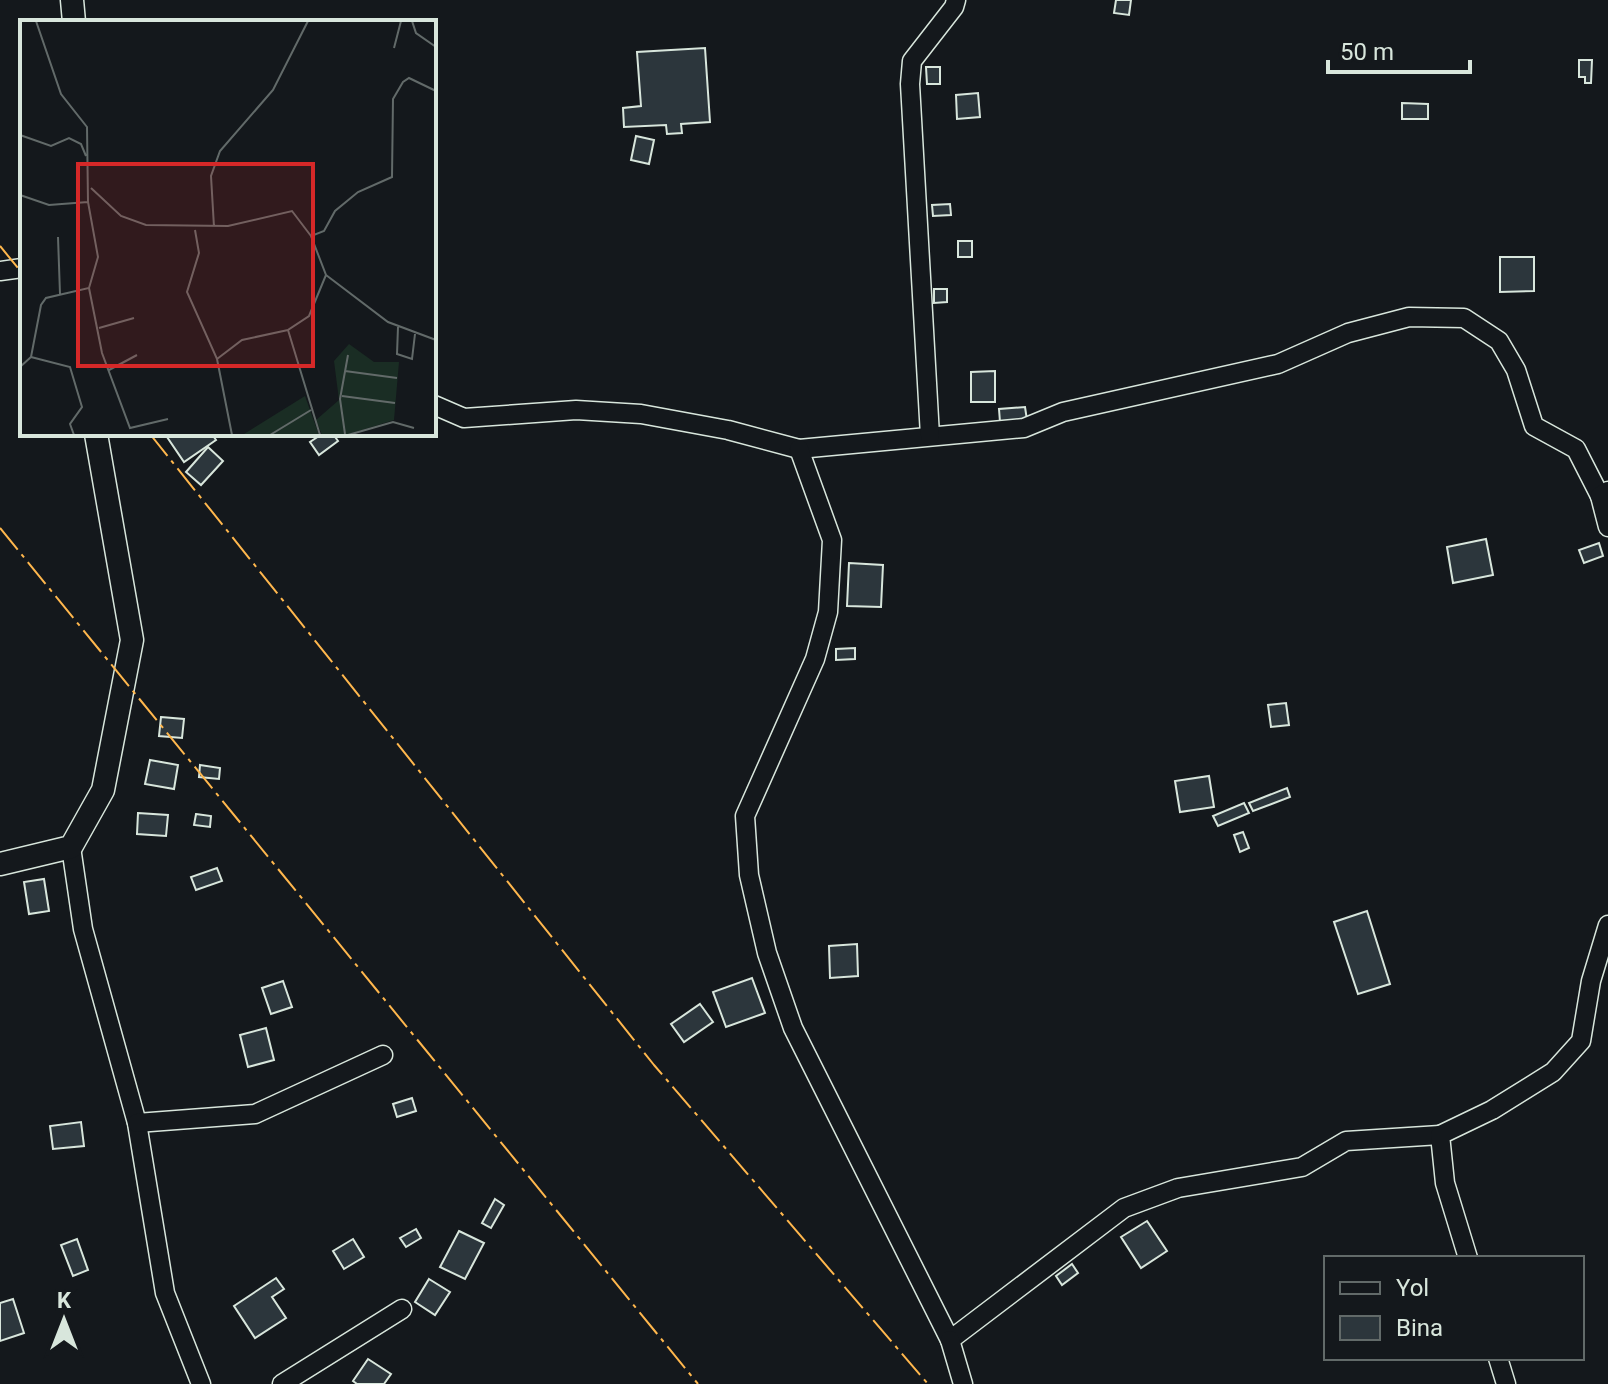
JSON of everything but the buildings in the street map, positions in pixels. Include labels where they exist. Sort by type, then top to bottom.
[{"type":"street","points":[[72,0],[74,20]]},
{"type":"street","points":[[930,436],[910,84],[912,61],[954,7],[956,0]]},
{"type":"street","points":[[0,271],[20,268]]},
{"type":"street","points":[[436,406],[464,418],[576,410],[641,414],[728,430],[799,449],[1024,428],[1063,412],[1278,364],[1348,333],[1409,317],[1464,318],[1499,341],[1516,370],[1534,426],[1576,449],[1604,494],[1608,527]]},
{"type":"street","points":[[96,436],[132,640],[103,790],[71,847],[83,929],[137,1123],[165,1293],[201,1384]]},
{"type":"street","points":[[799,449],[832,540],[828,612],[815,659],[745,816],[749,875],[767,953],[793,1028],[950,1340],[963,1384]]},
{"type":"street","points":[[0,864],[71,847]]},
{"type":"street","points":[[950,1340],[1124,1208],[1178,1188],[1302,1167],[1346,1141],[1440,1135],[1492,1110],[1553,1072],[1581,1041],[1591,981],[1608,925]]},
{"type":"street","points":[[137,1123],[255,1114],[383,1055]]},
{"type":"street","points":[[1440,1135],[1445,1183],[1467,1256]]},
{"type":"street","points":[[282,1384],[402,1309]]},
{"type":"street","points":[[1499,1360],[1506,1384]]},
{"type":"power","points":[[0,246],[20,271]]},
{"type":"power","points":[[152,436],[654,1065],[928,1384]]},
{"type":"power","points":[[0,528],[698,1384]]}]
